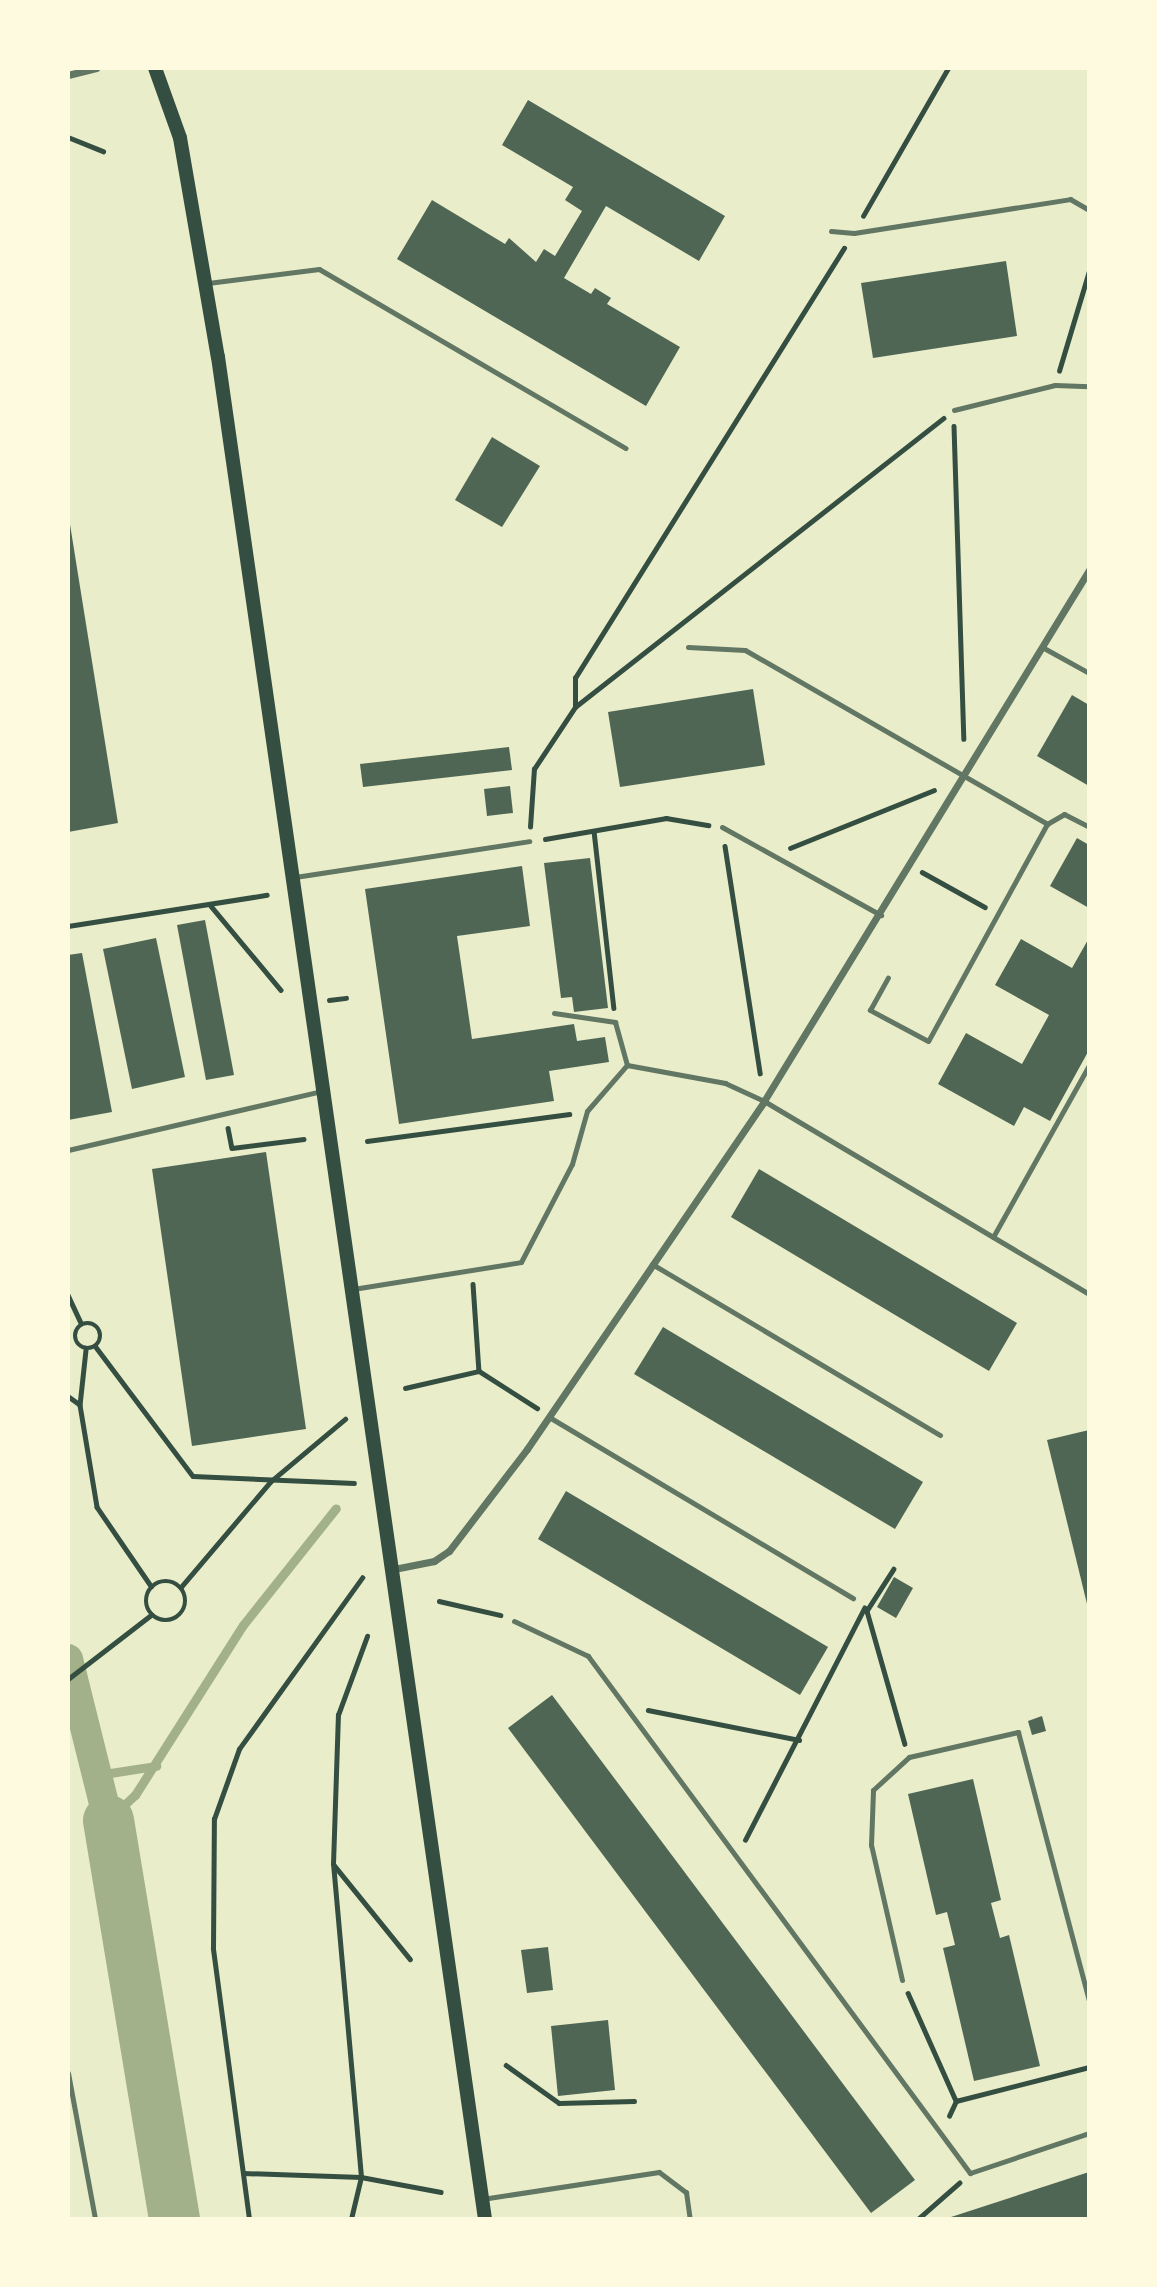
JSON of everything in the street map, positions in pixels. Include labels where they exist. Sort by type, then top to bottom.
[{"type":"main road","points":[[155,68],[180,138],[205,283],[394,1569],[485,2219]]},
{"type":"street","points":[[68,75],[96,68]]},
{"type":"street","points":[[394,1569],[434,1561],[449,1551],[549,1417],[764,1101],[881,915],[1089,570]]},
{"type":"lane","points":[[831,231],[854,233],[1070,199],[1089,210]]},
{"type":"lane","points":[[205,283],[319,269],[625,448]]},
{"type":"lane","points":[[954,410],[1055,385],[1089,386]]},
{"type":"lane","points":[[688,647],[745,650],[1047,824]]},
{"type":"lane","points":[[1042,648],[1089,673]]},
{"type":"lane","points":[[888,978],[870,1010],[928,1041],[1047,824],[1064,814],[1089,827]]},
{"type":"lane","points":[[722,827],[881,915]]},
{"type":"lane","points":[[292,878],[529,841]]},
{"type":"lane","points":[[554,1013],[615,1022],[627,1065]]},
{"type":"lane","points":[[627,1065],[724,1083],[764,1101],[1089,1294]]},
{"type":"lane","points":[[353,1289],[521,1262],[572,1164],[587,1111],[627,1065]]},
{"type":"lane","points":[[993,1237],[1089,1065]]},
{"type":"lane","points":[[68,1150],[224,1110],[324,1091]]},
{"type":"lane","points":[[652,1264],[940,1435]]},
{"type":"lane","points":[[549,1417],[853,1598]]},
{"type":"lane","points":[[514,1621],[587,1656],[970,2173],[1089,2133]]},
{"type":"lane","points":[[902,1979],[871,1845],[873,1790],[909,1757],[1017,1732],[1089,2000]]},
{"type":"lane","points":[[68,2073],[71,2104],[95,2219]]},
{"type":"lane","points":[[482,2199],[659,2172],[686,2192],[690,2219]]},
{"type":"path","points":[[575,707],[575,678],[854,233],[948,68]]},
{"type":"path","points":[[68,137],[103,151]]},
{"type":"path","points":[[1055,385],[1089,271]]},
{"type":"path","points":[[764,1101],[722,827],[666,818],[529,841],[534,769],[575,707],[954,410]]},
{"type":"path","points":[[773,854],[965,777],[954,410]]},
{"type":"path","points":[[594,831],[615,1022]]},
{"type":"path","points":[[919,869],[997,914]]},
{"type":"path","points":[[68,926],[268,895]]},
{"type":"path","points":[[211,905],[281,990]]},
{"type":"path","points":[[224,1110],[232,1148],[303,1139]]},
{"type":"path","points":[[367,1141],[587,1111]]},
{"type":"path","points":[[472,1270],[480,1371]]},
{"type":"path","points":[[68,1295],[81,1323],[77,1344]]},
{"type":"path","points":[[81,1323],[99,1328],[96,1347],[193,1476],[270,1482],[354,1483]]},
{"type":"path","points":[[68,1345],[77,1344],[86,1350]]},
{"type":"path","points":[[86,1350],[96,1347]]},
{"type":"path","points":[[86,1350],[80,1405],[97,1507],[151,1586]]},
{"type":"path","points":[[405,1388],[480,1371],[549,1417]]},
{"type":"path","points":[[68,1396],[80,1405]]},
{"type":"path","points":[[181,1587],[270,1482],[345,1419]]},
{"type":"path","points":[[736,1857],[867,1611],[894,1569]]},
{"type":"path","points":[[249,2219],[213,1948],[214,1819],[239,1749],[362,1578]]},
{"type":"path","points":[[166,1581],[181,1587],[186,1601],[180,1616],[166,1622],[151,1615],[145,1601],[151,1586],[166,1581]]},
{"type":"path","points":[[853,1598],[867,1611],[909,1757]]},
{"type":"path","points":[[439,1601],[514,1621]]},
{"type":"path","points":[[68,1679],[151,1615]]},
{"type":"path","points":[[351,2219],[361,2177],[333,1864],[338,1715],[367,1636]]},
{"type":"path","points":[[624,1706],[799,1740]]},
{"type":"path","points":[[333,1864],[410,1959]]},
{"type":"path","points":[[902,1979],[956,2101],[1089,2067]]},
{"type":"path","points":[[506,2065],[559,2103],[635,2101]]},
{"type":"path","points":[[243,2173],[361,2177],[440,2192]]},
{"type":"path","points":[[918,2219],[970,2173]]},
{"type":"building","points":[[528,100],[725,216],[699,261],[606,206],[564,278],[591,294],[595,288],[611,298],[607,304],[680,347],[646,406],[397,259],[432,200],[505,244],[509,238],[536,262],[544,249],[555,256],[582,211],[565,200],[573,187],[502,145]]},
{"type":"building","points":[[1006,261],[1017,336],[873,358],[861,283]]},
{"type":"building","points":[[492,437],[540,466],[502,527],[455,500]]},
{"type":"building","points":[[68,512],[118,823],[68,832]]},
{"type":"building","points":[[753,689],[765,765],[620,787],[608,712]]},
{"type":"building","points":[[1072,695],[1089,705],[1089,786],[1037,756]]},
{"type":"building","points":[[509,747],[512,770],[363,787],[360,764]]},
{"type":"building","points":[[510,786],[513,813],[487,816],[484,789]]},
{"type":"building","points":[[1077,838],[1089,845],[1089,908],[1050,886]]},
{"type":"building","points":[[590,858],[608,1008],[574,1012],[572,997],[561,998],[544,863]]},
{"type":"building","points":[[522,866],[530,926],[457,936],[472,1039],[574,1024],[577,1041],[605,1037],[609,1062],[549,1071],[554,1101],[399,1124],[365,889]]},
{"type":"building","points":[[205,920],[234,1075],[206,1080],[177,925]]},
{"type":"building","points":[[156,938],[185,1077],[132,1089],[103,949]]},
{"type":"building","points":[[1089,938],[1089,1050],[1050,1121],[1024,1107],[1014,1126],[938,1084],[966,1033],[1022,1064],[1049,1015],[995,985],[1021,939],[1072,968]]},
{"type":"building","points":[[82,953],[112,1112],[68,1120],[68,955]]},
{"type":"building","points":[[266,1152],[306,1429],[192,1446],[152,1169]]},
{"type":"building","points":[[759,1169],[1017,1323],[989,1371],[731,1217]]},
{"type":"building","points":[[663,1327],[923,1482],[895,1529],[634,1374]]},
{"type":"building","points":[[1089,1430],[1089,1607],[1088,1608],[1047,1440]]},
{"type":"building","points":[[566,1491],[828,1647],[800,1695],[538,1539]]},
{"type":"building","points":[[894,1577],[913,1588],[896,1618],[877,1607]]},
{"type":"building","points":[[552,1695],[915,2180],[871,2213],[508,1728]]},
{"type":"building","points":[[1042,1716],[1046,1731],[1032,1735],[1028,1721]]},
{"type":"building","points":[[973,1779],[1001,1900],[991,1903],[1000,1938],[1009,1935],[1040,2066],[974,2081],[943,1948],[955,1945],[947,1912],[936,1915],[908,1794]]},
{"type":"building","points":[[548,1947],[553,1990],[527,1993],[521,1950]]},
{"type":"building","points":[[608,2020],[615,2090],[558,2096],[551,2026]]},
{"type":"building","points":[[1089,2172],[1089,2219],[948,2219],[948,2218]]},
{"type":"waterway","points":[[108,1820],[135,1795],[243,1625],[336,1508]]},
{"type":"waterway","points":[[68,1659],[108,1820]]},
{"type":"waterway","points":[[97,1775],[156,1766]]},
{"type":"waterway","points":[[108,1820],[174,2219]]}]
